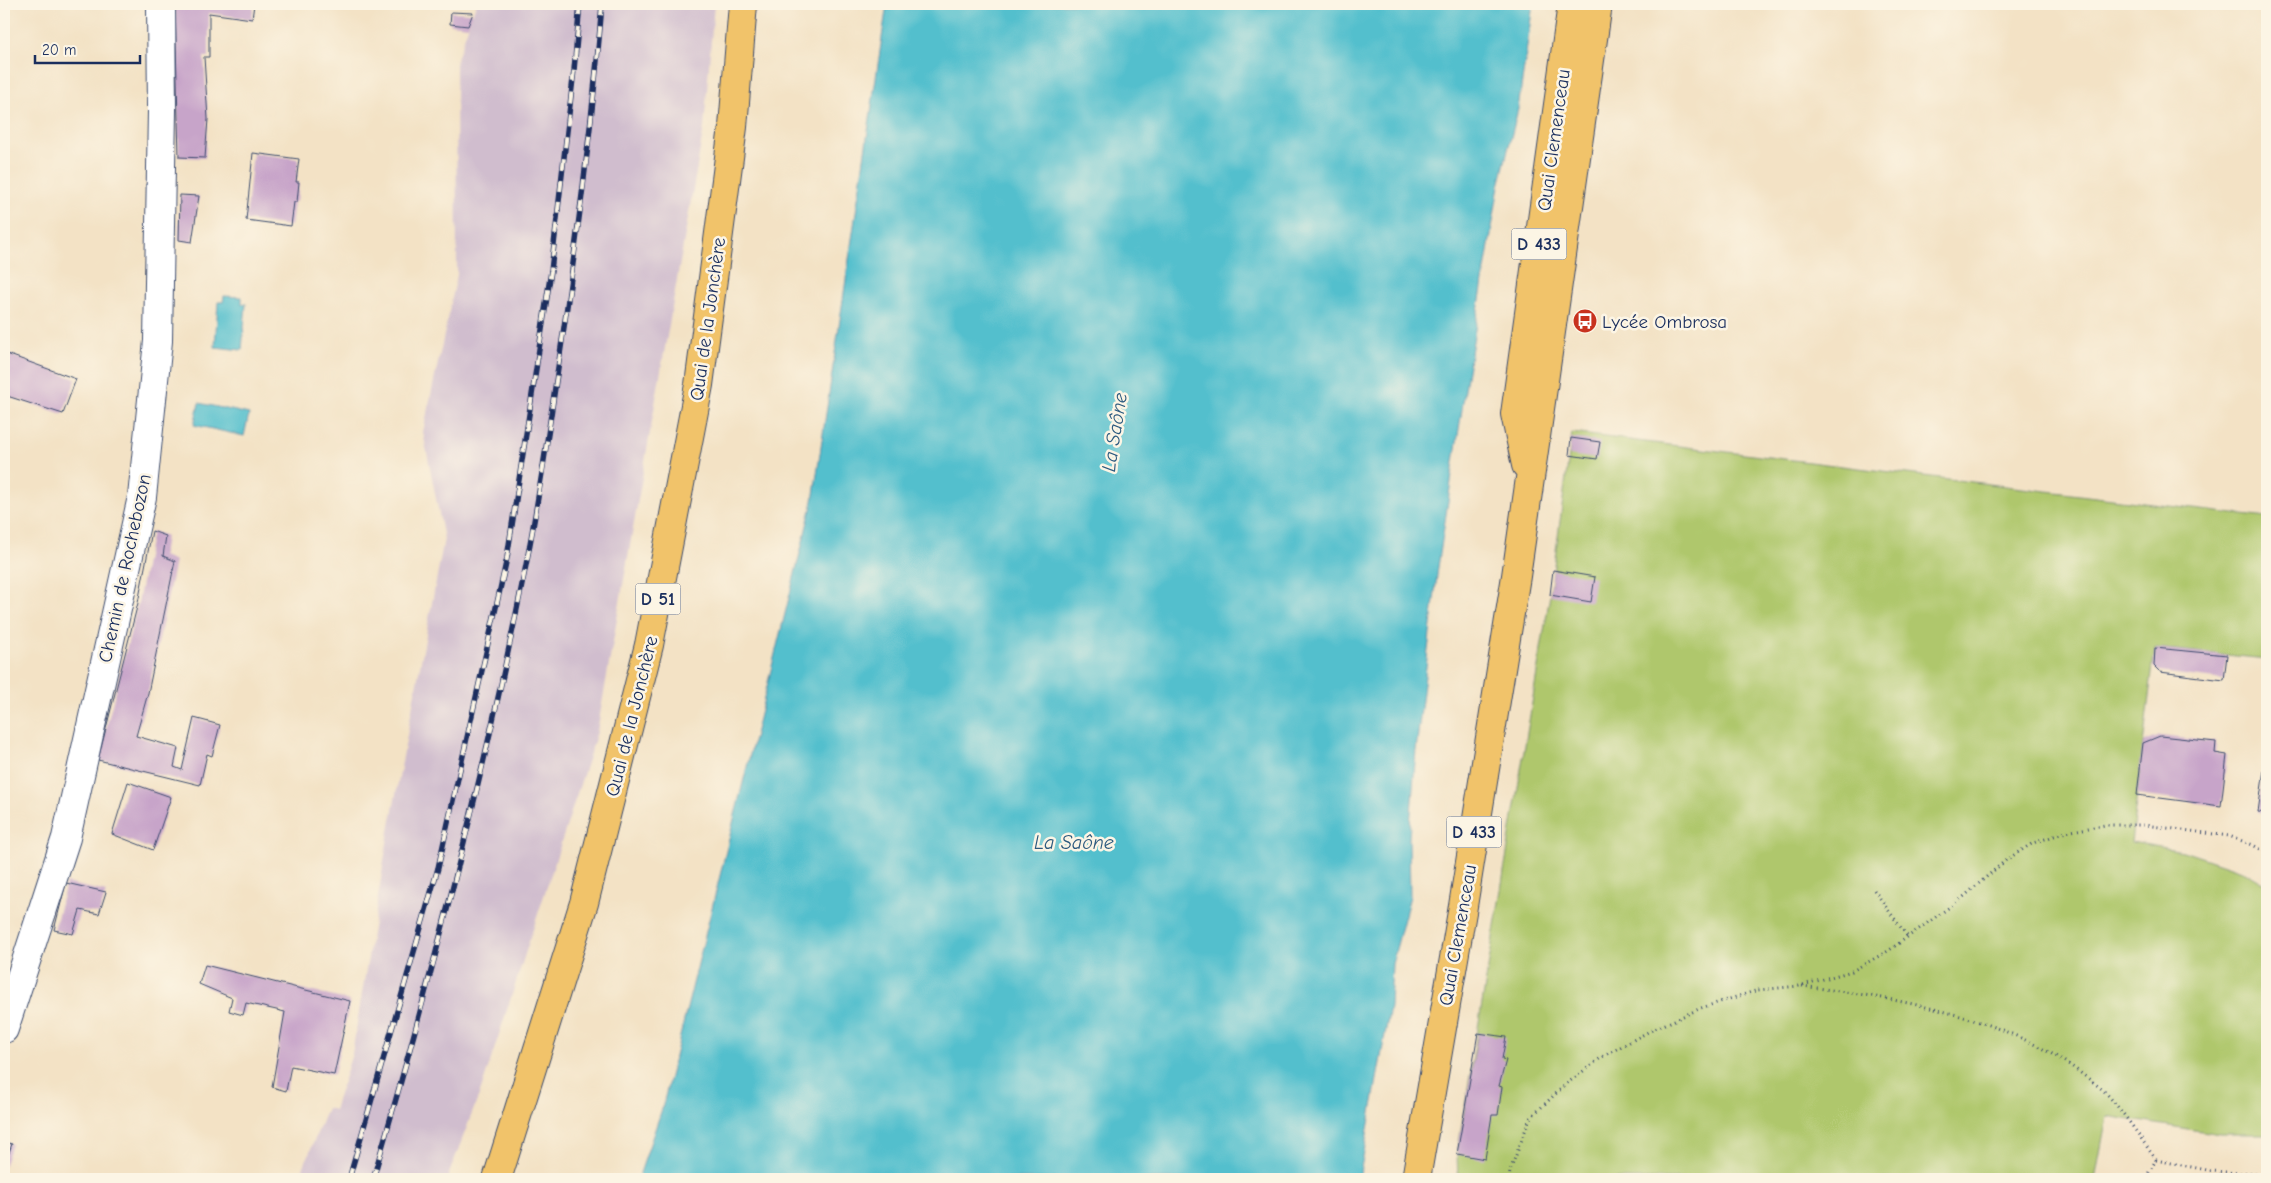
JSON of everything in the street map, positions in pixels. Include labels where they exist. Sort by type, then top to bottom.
[{"type":"main road","name":"Quai de la Jonchère","points":[[497,1179],[584,903],[649,645],[699,385],[733,127],[743,4]]},
{"type":"main road","name":"Quai Clemenceau","points":[[1529,483],[1516,414],[1572,4]]},
{"type":"main road","name":"Quai Clemenceau","points":[[1416,1179],[1464,897],[1529,483],[1598,4]]},
{"type":"street","name":"Chemin de Rochebozon","points":[[4,1029],[66,838],[142,497],[158,341],[162,110],[161,4]]},
{"type":"path","points":[[1509,1179],[1510,1171],[1530,1118],[1565,1085],[1602,1057],[1648,1032],[1701,1008],[1758,990],[1799,986],[1852,970],[1888,951],[1961,899],[2006,860],[2033,843],[2066,832],[2105,825],[2175,828],[2229,836],[2253,844],[2267,853]]},
{"type":"path","points":[[1874,890],[1907,936]]},
{"type":"path","points":[[1799,986],[1849,992],[1927,1009],[1996,1028],[2063,1059],[2105,1092],[2156,1160],[2212,1171],[2267,1175]]},
{"type":"path","points":[[2147,1179],[2156,1160]]},
{"type":"shaded area","points":[[476,4],[714,4],[704,127],[597,732],[481,1090],[447,1179],[299,1179],[327,1108],[334,1110],[352,1054],[389,831],[444,539],[423,432],[457,275],[456,62]]},
{"type":"green space","points":[[1572,433],[2267,518],[2267,659],[2155,648],[2131,842],[2183,851],[2245,872],[2267,885],[2267,1134],[2219,1134],[2107,1116],[2095,1179],[1458,1179],[1457,1154],[1550,595]]},
{"type":"water","name":"La Saône","points":[[887,4],[1533,4],[1518,109],[1499,186],[1438,567],[1416,750],[1409,838],[1410,896],[1392,964],[1390,1007],[1359,1179],[638,1179],[662,1109],[813,501]]},
{"type":"water","points":[[224,296],[242,297],[242,304],[246,304],[242,350],[215,347],[218,302],[223,302]]},
{"type":"water","points":[[199,403],[249,414],[244,436],[194,425]]},
{"type":"building","points":[[175,4],[254,4],[252,19],[209,13],[209,57],[204,57],[208,119],[205,158],[179,157]]},
{"type":"building","points":[[451,12],[473,13],[468,26],[450,24]]},
{"type":"building","points":[[253,153],[299,159],[296,182],[299,182],[297,202],[294,202],[291,226],[246,220]]},
{"type":"building","points":[[180,195],[199,196],[192,242],[179,240]]},
{"type":"building","points":[[4,353],[76,379],[63,414],[4,395]]},
{"type":"building","points":[[1571,438],[1600,442],[1597,459],[1569,455]]},
{"type":"building","points":[[152,531],[166,536],[163,556],[175,561],[148,693],[136,736],[178,748],[174,767],[182,770],[194,718],[220,725],[212,756],[207,754],[200,785],[98,760],[138,603]]},
{"type":"building","points":[[1553,570],[1595,577],[1591,602],[1550,595]]},
{"type":"building","points":[[2155,648],[2227,655],[2224,680],[2160,672],[2154,666]]},
{"type":"building","points":[[2160,736],[2216,742],[2215,753],[2227,755],[2221,806],[2137,795],[2143,743]]},
{"type":"building","points":[[2267,762],[2267,813],[2258,812],[2265,763]]},
{"type":"building","points":[[128,782],[171,797],[153,850],[112,834]]},
{"type":"building","points":[[66,883],[106,892],[99,914],[80,910],[73,934],[54,930]]},
{"type":"building","points":[[205,965],[350,1001],[334,1075],[291,1066],[286,1091],[272,1087],[285,1012],[246,1003],[243,1015],[229,1011],[232,998],[199,984]]},
{"type":"building","points":[[1478,1033],[1506,1037],[1502,1059],[1506,1060],[1499,1086],[1502,1087],[1498,1115],[1492,1115],[1485,1159],[1457,1154]]},
{"type":"building","points":[[4,1142],[12,1144],[4,1167]]},
{"type":"railway","points":[[349,1179],[438,868],[507,558],[551,271],[580,4]]},
{"type":"railway","points":[[373,1179],[437,951],[493,720],[526,565],[546,450],[576,240],[588,146],[602,4]]},
{"type":"place","name":"Lycée Ombrosa","points":[[1585,321]]}]
